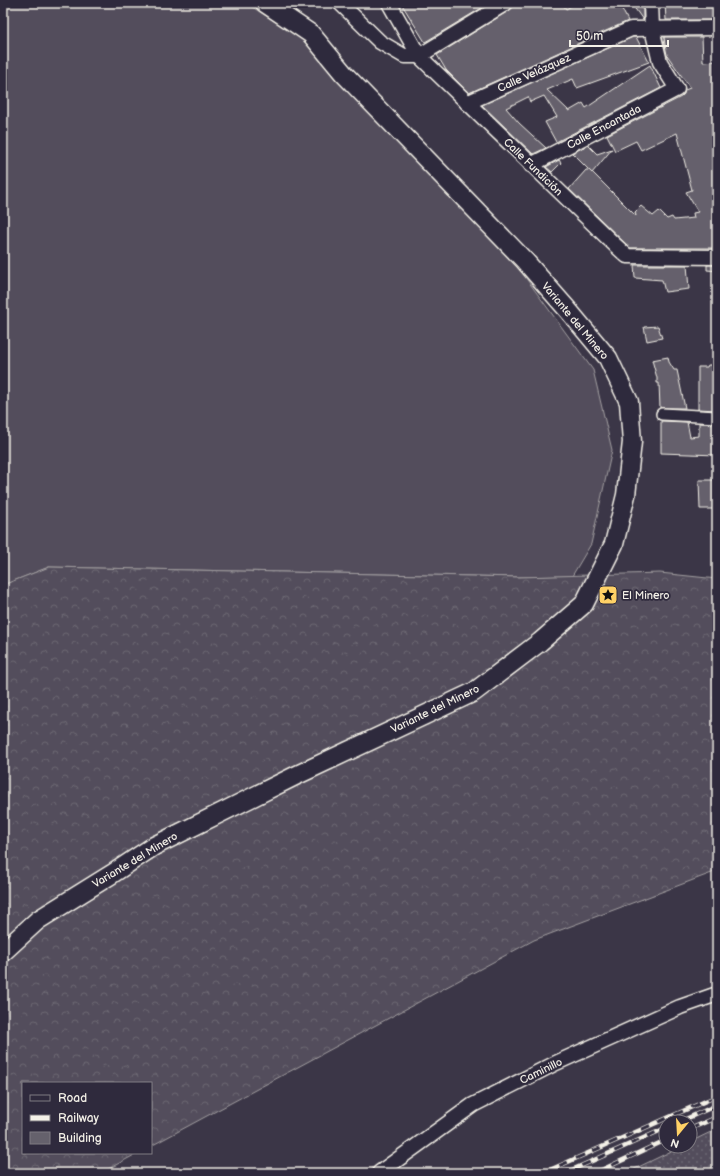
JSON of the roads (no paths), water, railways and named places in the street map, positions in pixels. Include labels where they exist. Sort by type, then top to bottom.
[{"type":"street","name":"Variante del Minero","points":[[3,952],[38,920],[154,846],[295,776],[474,692],[540,642],[584,604],[614,544],[626,495],[632,442],[629,402],[608,358],[525,261],[344,74],[311,34],[265,3]]},
{"type":"street","points":[[340,3],[380,42],[404,56],[419,56],[506,3]]},
{"type":"street","name":"Calle Fundición","points":[[389,3],[419,56],[626,256],[717,257]]},
{"type":"street","points":[[651,3],[652,29]]},
{"type":"street","name":"Calle Velázquez","points":[[467,103],[631,29],[717,28]]},
{"type":"street","name":"Calle Encantada","points":[[531,165],[677,89],[660,62],[652,29]]},
{"type":"street","points":[[662,414],[717,417]]},
{"type":"street","name":"Caminillo","points":[[379,1173],[473,1105],[556,1063],[650,1020],[680,1007],[717,994]]},
{"type":"railway","points":[[543,1173],[717,1096]]},
{"type":"railway","points":[[697,1114],[717,1105]]},
{"type":"railway","points":[[698,1125],[717,1117]]},
{"type":"railway","points":[[565,1173],[658,1132]]},
{"type":"railway","points":[[595,1173],[658,1144]]},
{"type":"place","name":"El Minero","points":[[608,595]]}]
